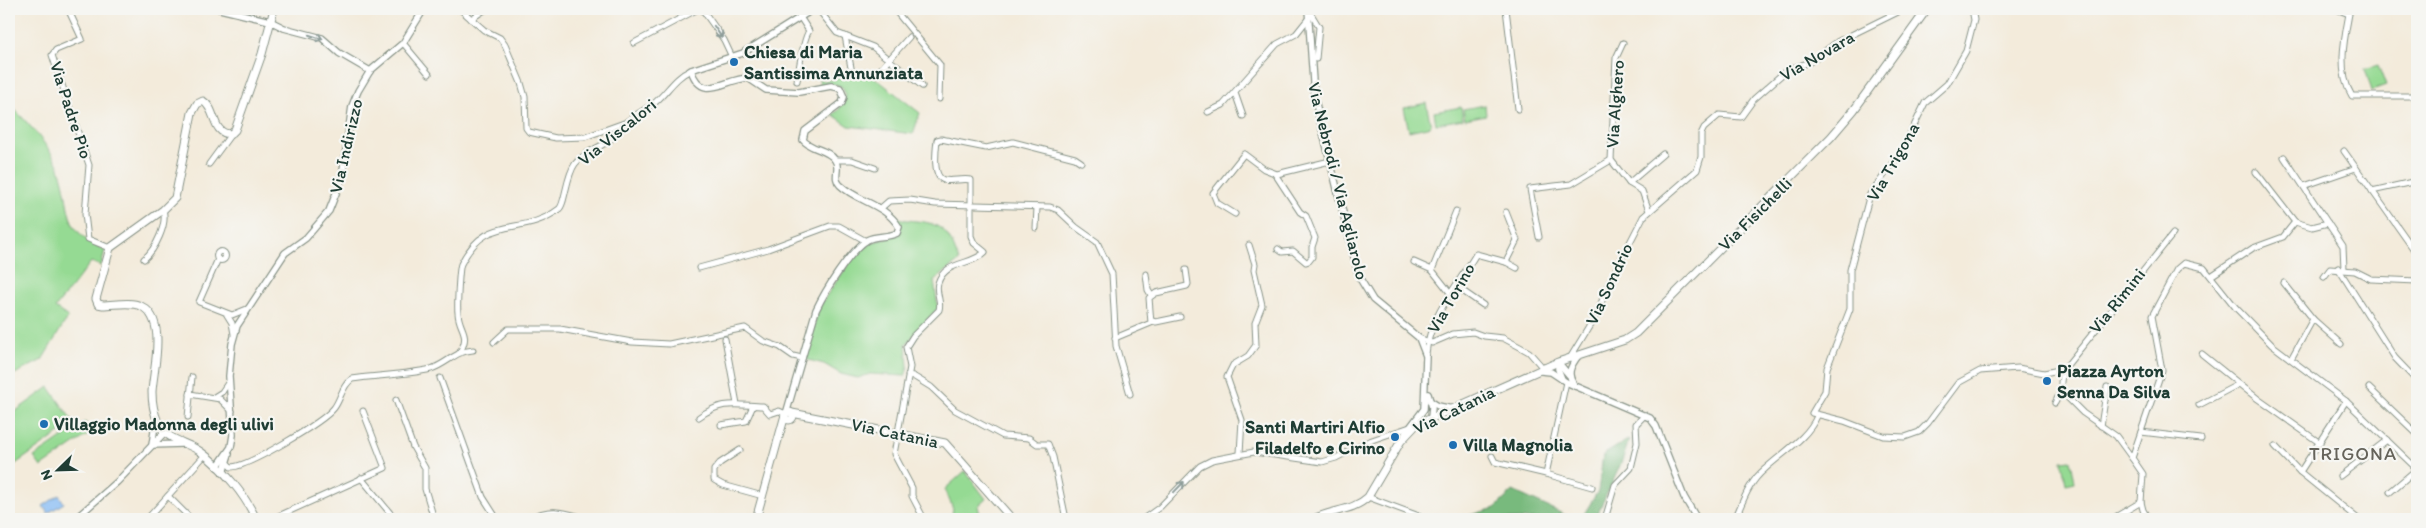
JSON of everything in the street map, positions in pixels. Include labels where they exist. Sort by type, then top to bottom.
[{"type":"main road","points":[[256,519],[244,495],[221,471],[205,455],[165,432],[156,416],[152,390],[156,374],[157,336],[152,318],[141,306],[134,304],[103,305],[98,304],[96,299],[110,248],[163,210],[175,198],[192,113],[196,104],[203,101],[209,105],[217,127],[225,133],[231,134],[235,130],[262,54],[274,9]]},
{"type":"main road","name":"Via Fisichelli","points":[[1543,368],[1625,340],[1636,333],[1831,138],[1854,110],[1927,9]]},
{"type":"main road","name":"Via Catania","points":[[1314,519],[1355,507],[1368,497],[1405,434],[1414,424],[1453,409],[1543,368]]},
{"type":"main road","points":[[756,519],[781,432],[789,415]]},
{"type":"main road","name":"Via Catania","points":[[789,415],[806,415],[899,432],[945,443],[1012,519]]},
{"type":"main road","points":[[531,519],[543,513],[555,512],[585,519]]},
{"type":"street","name":"Via Padre Pio","points":[[68,9],[82,39],[54,51],[52,55],[89,164],[85,214],[88,239],[110,248]]},
{"type":"street","points":[[220,9],[270,21],[284,28],[322,38],[339,53],[370,71]]},
{"type":"street","name":"Via Indirizzo","points":[[225,460],[231,447],[232,412],[228,383],[234,335],[248,309],[285,253],[306,238],[329,211],[342,178],[354,101],[370,71],[403,43],[424,9]]},
{"type":"street","points":[[460,9],[484,30],[500,38],[506,45],[525,97],[526,128],[531,134],[545,137],[586,137],[625,123]]},
{"type":"street","points":[[471,18],[486,9]]},
{"type":"street","points":[[634,43],[700,9],[724,40],[732,57]]},
{"type":"street","points":[[797,81],[805,37],[809,31],[800,17],[798,9]]},
{"type":"street","points":[[805,11],[814,9]]},
{"type":"street","points":[[818,9],[837,33],[873,46],[922,86]]},
{"type":"street","points":[[894,9],[940,65],[940,99]]},
{"type":"street","points":[[1308,9],[1319,27],[1320,37],[1313,59]]},
{"type":"street","name":"Via Nebrodi / Via Agliarolo","points":[[1308,9],[1313,59],[1314,96],[1362,284],[1373,300],[1418,338]]},
{"type":"street","points":[[1506,9],[1518,109]]},
{"type":"street","name":"Via Novara","points":[[1649,210],[1658,205],[1676,186],[1695,173],[1701,157],[1703,130],[1715,118],[1725,115],[1735,118],[1741,116],[1754,99],[1787,70],[1810,62],[1837,42],[1904,9]]},
{"type":"street","name":"Via Trigona","points":[[1735,519],[1745,494],[1758,475],[1802,436],[1815,415],[1825,391],[1827,368],[1850,309],[1850,270],[1870,194],[1902,153],[1925,103],[1947,84],[1966,51],[1974,20],[1972,9]]},
{"type":"street","points":[[2336,9],[2349,14],[2344,38],[2343,75],[2352,96],[2417,96]]},
{"type":"street","name":"Via Viscalori","points":[[460,352],[466,338],[458,314],[460,289],[458,271],[474,242],[492,232],[537,220],[558,210],[563,201],[566,180],[575,164],[583,156],[612,139],[625,123],[652,105],[673,81],[691,70],[743,53],[800,17],[805,11]]},
{"type":"street","points":[[1208,112],[1218,109],[1235,94],[1277,44],[1296,34],[1308,19]]},
{"type":"street","points":[[845,36],[852,72]]},
{"type":"street","points":[[878,72],[909,37]]},
{"type":"street","points":[[403,43],[429,74]]},
{"type":"street","name":"Via Alghero","points":[[1623,43],[1616,58],[1611,160],[1629,183],[1642,190],[1649,210]]},
{"type":"street","points":[[691,70],[698,84],[706,88],[748,78],[766,90],[799,92],[831,86],[840,88],[844,97],[842,103],[805,131],[802,137],[809,146],[830,154],[835,160],[836,176],[841,186],[881,208],[898,225],[898,231],[895,234],[866,241],[851,257],[820,302],[789,401],[789,415],[779,411],[770,414],[763,406],[737,404],[716,406],[699,417]]},
{"type":"street","points":[[1235,94],[1244,116]]},
{"type":"street","points":[[209,164],[231,134]]},
{"type":"street","points":[[924,519],[912,496],[912,488],[894,454],[910,367],[906,347],[913,336],[939,310],[938,282],[952,266],[986,252],[974,243],[971,236],[971,180],[944,180],[937,174],[937,140],[941,139],[986,148],[1013,142],[1068,156],[1081,162]]},
{"type":"street","points":[[2344,152],[2417,254]]},
{"type":"street","points":[[1235,214],[1217,203],[1213,193],[1244,154],[1275,174],[1300,212],[1306,216],[1315,238],[1312,247],[1312,257],[1306,262],[1293,251],[1282,252],[1278,249]]},
{"type":"street","points":[[1629,183],[1663,154]]},
{"type":"street","points":[[2284,157],[2343,246],[2341,268],[2395,358],[2417,381]]},
{"type":"street","points":[[835,160],[852,160],[875,168]]},
{"type":"street","points":[[1539,237],[1530,189],[1571,184],[1611,160]]},
{"type":"street","points":[[1275,174],[1330,161]]},
{"type":"street","points":[[2304,186],[2356,168]]},
{"type":"street","points":[[2256,172],[2295,222],[2312,227],[2328,223]]},
{"type":"street","points":[[2372,191],[2417,181]]},
{"type":"street","points":[[881,208],[889,202],[910,200],[934,204],[1037,207],[1058,210],[1099,245],[1113,278],[1115,338],[1130,394]]},
{"type":"street","points":[[1036,228],[1037,207]]},
{"type":"street","points":[[144,259],[156,244],[165,218],[163,210]]},
{"type":"street","name":"Via Sondrio","points":[[1570,358],[1593,323],[1633,232],[1649,210]]},
{"type":"street","points":[[1432,270],[1456,211]]},
{"type":"street","points":[[1506,212],[1517,240],[1506,262],[1517,268]]},
{"type":"street","points":[[2211,276],[2253,248],[2284,237],[2295,222]]},
{"type":"street","points":[[699,268],[768,249],[830,226],[839,226],[866,241]]},
{"type":"street","name":"Via Rimini","points":[[2064,369],[2072,362],[2080,346],[2173,234]]},
{"type":"street","points":[[1240,453],[1242,420],[1226,378],[1232,365],[1248,356],[1256,345],[1255,323],[1262,305],[1254,270],[1255,264],[1249,245]]},
{"type":"street","name":"Via Torino","points":[[1426,356],[1427,342],[1439,314],[1476,254],[1506,262]]},
{"type":"street","points":[[218,259],[199,302],[226,314],[236,315],[248,309]]},
{"type":"street","points":[[1414,262],[1432,270],[1451,294]]},
{"type":"street","points":[[2132,458],[2162,370],[2152,316],[2180,266],[2184,263],[2204,268],[2252,326],[2272,345],[2346,401],[2417,469],[2390,492]]},
{"type":"street","points":[[2324,277],[2330,269],[2341,268],[2358,272],[2371,279],[2417,281]]},
{"type":"street","points":[[1151,295],[1187,286],[1186,270]]},
{"type":"street","points":[[1146,274],[1148,290],[1151,295],[1152,321]]},
{"type":"street","points":[[2284,284],[2313,319],[2341,344]]},
{"type":"street","points":[[1457,287],[1483,305]]},
{"type":"street","points":[[226,314],[232,322],[234,335]]},
{"type":"street","points":[[1115,338],[1152,321],[1156,322],[1180,316]]},
{"type":"street","points":[[2291,358],[2313,319]]},
{"type":"street","points":[[494,342],[508,329],[560,329],[632,342],[669,344],[745,328],[763,341],[780,347],[793,356],[802,358]]},
{"type":"street","points":[[1418,338],[1432,343],[1462,332],[1474,332],[1484,336],[1503,338],[1529,352],[1543,368]]},
{"type":"street","points":[[1418,338],[1426,356],[1428,403],[1432,418]]},
{"type":"street","points":[[725,339],[737,404]]},
{"type":"street","points":[[225,460],[231,467],[241,466],[286,442],[334,408],[346,384],[352,379],[429,369],[445,364],[460,352],[473,350]]},
{"type":"street","points":[[1569,375],[1571,364],[1578,356]]},
{"type":"street","points":[[2205,356],[2239,384],[2320,443]]},
{"type":"street","points":[[1558,362],[1575,386]]},
{"type":"street","points":[[1546,474],[1565,381],[1558,370],[1558,362]]},
{"type":"street","points":[[1815,415],[1844,421],[1883,436],[1905,437],[1919,432],[1928,423],[1958,383],[1980,371],[2018,368],[2044,373],[2064,369],[2061,391],[2055,403]]},
{"type":"street","points":[[1534,372],[1551,372],[1575,386],[1646,415],[1656,426],[1684,497],[1697,519]]},
{"type":"street","points":[[908,375],[914,376],[931,387],[956,410],[1003,436],[1029,438],[1037,444],[1048,444],[1053,457],[1066,519]]},
{"type":"street","points":[[188,417],[192,377]]},
{"type":"street","points":[[440,378],[483,497],[497,519]]},
{"type":"street","points":[[214,397],[222,392],[228,383]]},
{"type":"street","points":[[2200,405],[2239,384]]},
{"type":"street","points":[[2101,426],[2107,387]]},
{"type":"street","points":[[2369,388],[2417,434]]},
{"type":"street","points":[[2061,391],[2083,413],[2116,436],[2132,458],[2142,474],[2142,510],[2148,519]]},
{"type":"street","points":[[190,394],[214,397],[223,401],[232,412]]},
{"type":"street","points":[[396,400],[413,446],[425,468],[425,489],[434,519]]},
{"type":"street","points":[[2300,472],[2346,401]]},
{"type":"street","points":[[1143,519],[1160,506],[1200,466],[1212,460],[1240,453],[1260,452],[1322,462],[1414,424],[1428,403]]},
{"type":"street","points":[[1428,403],[1453,409]]},
{"type":"street","points":[[721,425],[741,423],[747,420],[753,406]]},
{"type":"street","points":[[272,519],[385,468],[363,411]]},
{"type":"street","points":[[1605,519],[1615,485],[1631,468],[1637,443],[1636,424],[1646,415]]},
{"type":"street","points":[[152,445],[156,416]]},
{"type":"street","points":[[75,519],[117,482],[165,432]]},
{"type":"street","points":[[1395,432],[1405,434]]},
{"type":"street","points":[[1395,432],[1405,434]]},
{"type":"street","points":[[2141,432],[2200,439]]},
{"type":"street","points":[[2340,476],[2387,440]]},
{"type":"street","points":[[152,445],[184,444]]},
{"type":"street","points":[[2275,446],[2300,472],[2358,519]]},
{"type":"street","points":[[740,450],[717,466],[712,474],[714,480],[723,485],[762,496]]},
{"type":"street","points":[[146,519],[205,455]]},
{"type":"street","points":[[1492,456],[1494,462],[1592,486]]},
{"type":"street","points":[[211,461],[225,460]]},
{"type":"street","points":[[221,471],[225,460]]},
{"type":"street","points":[[361,478],[395,519]]},
{"type":"street","points":[[168,496],[191,519]]},
{"type":"street","points":[[1368,497],[1427,519]]},
{"type":"street","points":[[2112,519],[2142,502]]},
{"type":"green space","points":[[2378,65],[2386,86],[2372,91],[2365,69]]},
{"type":"green space","points":[[869,73],[920,113],[913,134],[849,126],[832,114],[838,111],[846,95],[842,87],[835,84],[820,86],[819,78],[824,81]]},
{"type":"green space","points":[[1426,103],[1431,126],[1409,131],[1404,108]]},
{"type":"green space","points":[[9,104],[37,134],[56,161],[74,225],[80,234],[105,250],[101,266],[91,262],[55,308],[68,317],[42,360],[9,377]]},
{"type":"green space","points":[[1485,105],[1486,115],[1465,119],[1463,109]]},
{"type":"green space","points":[[1461,107],[1463,119],[1436,124],[1434,112]]},
{"type":"green space","points":[[893,215],[904,220],[926,222],[940,228],[953,244],[959,261],[934,281],[938,308],[906,344],[908,367],[905,376],[870,374],[858,378],[841,374],[824,364],[804,359],[820,305],[852,259],[870,243],[900,234],[900,225]]},
{"type":"green space","points":[[49,387],[74,423],[14,465],[9,457],[9,416]]},
{"type":"green space","points":[[85,422],[92,432],[41,467],[34,457]]},
{"type":"green space","points":[[1629,439],[1618,469],[1595,519],[1581,519],[1598,491],[1603,455]]},
{"type":"green space","points":[[2071,460],[2075,482],[2066,484],[2062,461]]},
{"type":"green space","points":[[965,471],[986,499],[978,506],[981,519],[951,519],[953,509],[945,489]]},
{"type":"green space","points":[[1513,491],[1574,519],[1457,519],[1495,508]]},
{"type":"water","points":[[59,495],[64,503],[48,513],[43,506]]},
{"type":"place","name":"Chiesa di Maria Santissima Annunziata","points":[[734,62]]},
{"type":"place","name":"Piazza Ayrton Senna Da Silva","points":[[2047,381]]},
{"type":"place","name":"Villaggio Madonna degli ulivi","points":[[44,424]]},
{"type":"place","name":"Santi Martiri Alfio Filadelfo e Cirino","points":[[1395,437]]},
{"type":"place","name":"Villa Magnolia","points":[[1453,445]]},
{"type":"district","name":"TRIGONA","points":[[2353,453]]}]
